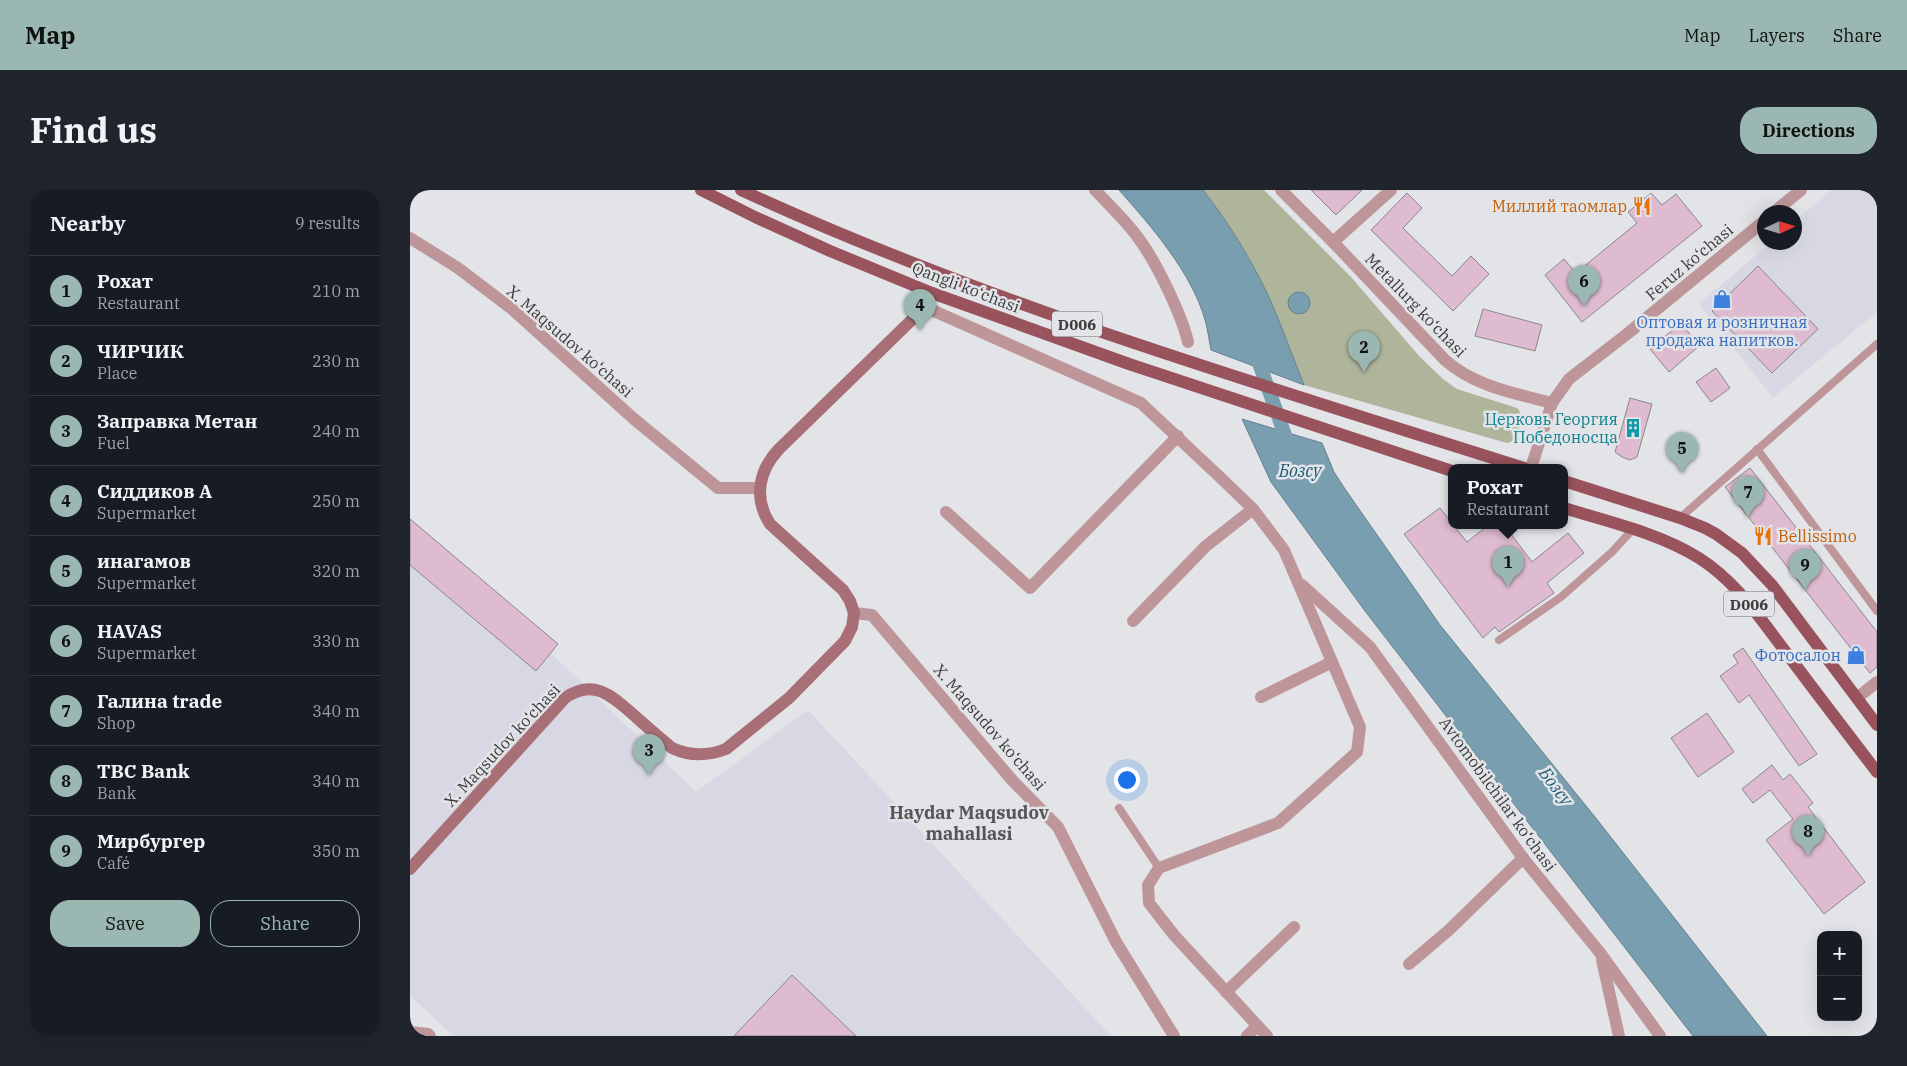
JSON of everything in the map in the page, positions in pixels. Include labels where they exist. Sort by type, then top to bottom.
[{"type":"main road","name":"Qangli ko‘chasi","points":[[701,190],[796,236],[932,293],[1129,364],[1448,470]]},
{"type":"main road","name":"Qangli ko‘chasi","points":[[741,190],[838,233],[1104,334],[1511,464]]},
{"type":"main road","points":[[932,293],[940,273]]},
{"type":"main road","name":"D006","points":[[1568,482],[1680,518],[1716,534],[1742,553],[1756,567],[1877,725]]},
{"type":"main road","name":"D006","points":[[1568,509],[1633,529],[1686,550],[1714,569],[1734,587],[1877,772]]},
{"type":"street","points":[[1095,190],[1137,236],[1156,268],[1180,316],[1188,342]]},
{"type":"street","name":"Metallurg ko‘chasi","points":[[1281,190],[1445,360],[1459,372],[1477,381],[1552,403]]},
{"type":"street","points":[[1333,242],[1391,190]]},
{"type":"street","points":[[1783,205],[1802,190]]},
{"type":"street","name":"Feruz ko‘chasi","points":[[1532,464],[1552,403],[1560,388],[1757,226]]},
{"type":"street","name":"X. Maqsudov ko‘chasi","points":[[410,238],[458,268],[512,309],[627,412],[718,488],[760,488]]},
{"type":"street","points":[[854,613],[850,601],[843,590],[770,524],[760,504],[760,488],[763,473],[772,456],[925,307],[932,293]]},
{"type":"street","name":"Qangli ko‘chasi","points":[[925,307],[1141,403],[1178,436],[1253,509],[1284,550],[1360,727],[1357,752],[1278,823],[1159,868]]},
{"type":"street","points":[[946,512],[1030,588],[1178,436]]},
{"type":"street","points":[[1133,621],[1206,546],[1253,509]]},
{"type":"street","name":"Avtomobilchilar ko‘chasi","points":[[1298,582],[1370,647],[1523,858],[1601,954],[1660,1036]]},
{"type":"street","name":"X. Maqsudov ko‘chasi","points":[[410,870],[570,694],[586,689],[611,695],[672,748],[692,754],[713,753],[726,749],[789,698],[845,641],[852,627],[854,613],[872,616],[1012,780],[1058,827],[1116,942],[1174,1036]]},
{"type":"street","points":[[1262,697],[1332,662]]},
{"type":"street","points":[[1857,698],[1877,682]]},
{"type":"street","points":[[1409,964],[1449,930],[1523,858]]},
{"type":"street","points":[[1159,868],[1148,885],[1149,903],[1174,935],[1267,1036]]},
{"type":"street","points":[[1226,992],[1294,927]]},
{"type":"street","points":[[1601,954],[1619,1036]]},
{"type":"street","points":[[1247,1036],[1258,1026]]},
{"type":"street","points":[[410,1032],[428,1034],[430,1036]]},
{"type":"lane","points":[[1680,518],[1877,344]]},
{"type":"lane","points":[[1757,450],[1877,611]]},
{"type":"lane","points":[[1498,640],[1561,597],[1612,552],[1633,529]]},
{"type":"lane","points":[[1119,808],[1159,868]]},
{"type":"shaded area","points":[[1831,190],[1877,190],[1877,312],[1773,398],[1699,304],[1762,250],[1802,250],[1802,215]]},
{"type":"shaded area","points":[[410,518],[696,792],[808,710],[1111,1036],[454,1036],[410,996]]},
{"type":"green space","points":[[1203,190],[1264,190],[1351,277],[1420,357],[1443,379],[1457,389],[1517,408],[1521,419],[1515,441],[1507,443],[1304,385],[1261,281],[1230,228]]},
{"type":"water","points":[[1119,190],[1203,190],[1230,228],[1261,281],[1304,385],[1211,350],[1205,320],[1191,285],[1157,235]]},
{"type":"water","points":[[1299,292],[1307,295],[1310,303],[1307,311],[1299,314],[1291,311],[1288,303],[1291,295]]},
{"type":"water","name":"Бозсу","points":[[1242,419],[1322,443],[1334,472],[1345,489],[1440,625],[1595,817],[1767,1036],[1693,1036],[1365,611],[1271,482]]},
{"type":"building","points":[[1311,190],[1362,190],[1336,215]]},
{"type":"building","points":[[1407,193],[1422,208],[1403,228],[1452,276],[1471,256],[1489,274],[1453,311],[1371,230]]},
{"type":"building","points":[[1651,193],[1662,205],[1676,194],[1702,226],[1582,322],[1545,275],[1564,259],[1576,273],[1637,223],[1628,212]]},
{"type":"building","points":[[1758,266],[1818,329],[1772,373],[1712,311]]},
{"type":"building","points":[[1483,309],[1542,325],[1535,351],[1475,336]]},
{"type":"building","points":[[1681,323],[1699,346],[1669,372],[1650,349]]},
{"type":"building","points":[[1716,368],[1730,388],[1711,402],[1696,382]]},
{"type":"building","name":"Церковь Георгия Победоносца","points":[[1630,398],[1652,404],[1637,457],[1630,460],[1615,452]]},
{"type":"building","points":[[1750,468],[1877,632],[1877,667],[1870,673],[1725,487]]},
{"type":"building","points":[[1440,508],[1448,518],[1448,529],[1456,529],[1467,542],[1483,529],[1508,530],[1532,562],[1568,533],[1584,553],[1547,583],[1554,593],[1499,632],[1495,627],[1483,638],[1404,534]]},
{"type":"building","points":[[410,519],[558,644],[536,671],[410,565]]},
{"type":"building","points":[[1743,648],[1817,754],[1799,766],[1749,695],[1739,703],[1720,676],[1738,663],[1733,655]]},
{"type":"building","points":[[1707,713],[1734,752],[1698,777],[1671,738]]},
{"type":"building","points":[[1772,765],[1783,780],[1790,774],[1813,803],[1808,807],[1865,882],[1824,914],[1766,840],[1793,819],[1770,790],[1753,803],[1742,789]]},
{"type":"building","points":[[792,975],[856,1036],[734,1036]]},
{"type":"waterway","name":"Бозсу","points":[[1255,352],[1290,449]]},
{"type":"place","name":"Миллий таомлар","points":[[1642,206]]},
{"type":"place","name":"Оптовая и розничная продажа напитков.","points":[[1722,299]]},
{"type":"place","name":"HAVAS","points":[[1584,306]]},
{"type":"place","name":"Сиддиков А","points":[[920,330]]},
{"type":"place","name":"ЧИРЧИК","points":[[1364,372]]},
{"type":"place","name":"Церковь Георгия Победоносца","points":[[1633,428]]},
{"type":"place","name":"инагамов","points":[[1682,473]]},
{"type":"place","name":"Галина trade","points":[[1748,517]]},
{"type":"place","name":"Bellissimo","points":[[1763,536]]},
{"type":"place","name":"Рохат","points":[[1508,587]]},
{"type":"place","name":"Мирбургер","points":[[1805,590]]},
{"type":"place","name":"Фотосалон","points":[[1856,655]]},
{"type":"place","name":"Заправка Метан","points":[[649,775]]},
{"type":"place","name":"TBC Bank","points":[[1808,856]]},
{"type":"district","name":"Haydar Maqsudov mahallasi","points":[[969,822]]}]
